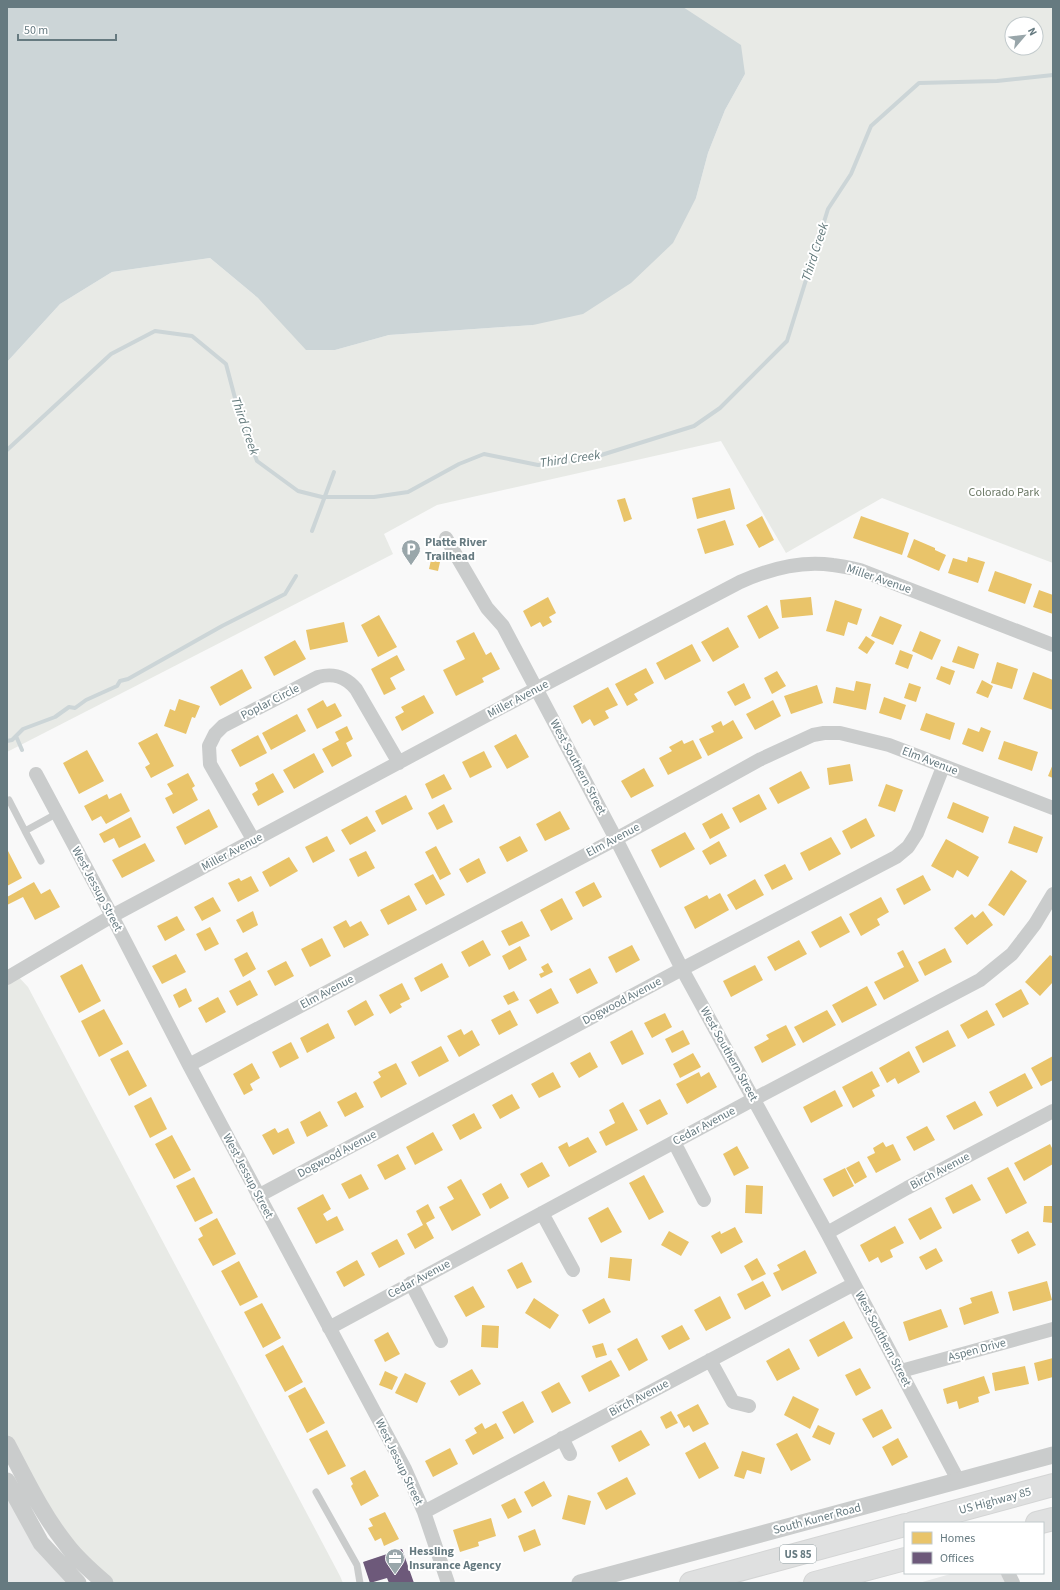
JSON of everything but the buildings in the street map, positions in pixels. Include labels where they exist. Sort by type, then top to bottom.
[{"type":"highway","name":"US Highway 85","points":[[917,1522],[1053,1485]]},
{"type":"highway","points":[[1041,1522],[1053,1519]]},
{"type":"highway","name":"US 85","points":[[692,1583],[904,1525]]},
{"type":"highway","points":[[815,1583],[904,1559]]},
{"type":"street","name":"West Southern Street","points":[[446,538],[487,608],[503,626],[616,839],[682,969],[827,1232],[958,1480]]},
{"type":"street","name":"Miller Avenue","points":[[7,978],[112,916],[536,689],[758,574],[794,565],[832,564],[860,570],[1053,645]]},
{"type":"street","name":"Poplar Circle","points":[[254,841],[210,764],[209,746],[215,734],[223,726],[318,677],[334,675],[350,682],[356,689],[399,763]]},
{"type":"street","name":"Elm Avenue","points":[[189,1065],[616,839],[761,759],[798,740],[813,735],[840,733],[889,745],[1053,808]]},
{"type":"street","name":"Dogwood Avenue","points":[[258,1196],[682,969],[896,857],[908,847],[917,833],[943,767]]},
{"type":"street","name":"West Jessup Street","points":[[36,774],[258,1196],[405,1469],[424,1512],[448,1583]]},
{"type":"street","name":"Cedar Avenue","points":[[329,1328],[674,1142],[980,980],[1012,954],[1035,924],[1053,894]]},
{"type":"street","name":"Birch Avenue","points":[[827,1232],[1053,1111]]},
{"type":"street","points":[[674,1142],[704,1200]]},
{"type":"street","points":[[542,1213],[573,1270]]},
{"type":"street","points":[[411,1283],[441,1341]]},
{"type":"street","name":"Birch Avenue","points":[[424,1512],[854,1284]]},
{"type":"street","name":"Aspen Drive","points":[[901,1371],[1053,1329]]},
{"type":"street","points":[[710,1360],[733,1402],[749,1406]]},
{"type":"street","points":[[562,1438],[570,1454]]},
{"type":"street","points":[[7,1444],[43,1510],[58,1533],[74,1554],[105,1583]]},
{"type":"street","name":"South Kuner Road","points":[[580,1583],[1053,1455]]},
{"type":"street","points":[[7,1481],[41,1543],[78,1583]]},
{"type":"street","points":[[1008,1574],[1013,1583]]},
{"type":"lane","points":[[9,800],[41,861]]},
{"type":"lane","points":[[25,831],[56,814]]},
{"type":"lane","points":[[316,1492],[357,1565],[360,1583]]},
{"type":"shaded area","points":[[7,7],[683,7],[741,45],[745,74],[725,110],[708,153],[696,198],[673,243],[631,283],[583,314],[533,325],[389,335],[335,350],[306,350],[258,298],[210,258],[112,272],[60,304],[7,362]]},
{"type":"shaded area","points":[[7,1481],[78,1583],[7,1583]]},
{"type":"shaded area","points":[[950,1574],[1008,1574],[1013,1583],[919,1583]]},
{"type":"green space","name":"Colorado Park","points":[[683,7],[1053,7],[1053,563],[882,498],[786,553],[721,441],[437,505],[384,534],[393,554],[7,752],[7,362],[60,304],[112,272],[210,258],[258,298],[335,350],[389,335],[533,325],[696,198],[708,153],[725,110],[745,74]]},
{"type":"green space","points":[[15,973],[28,987],[343,1583],[105,1583],[96,1575],[7,1444],[7,978]]},
{"type":"waterway","name":"Third Creek","points":[[7,450],[111,354],[155,331],[192,336],[226,364],[240,417],[257,461],[298,491],[322,497],[374,497],[408,492],[459,464],[484,454],[538,465],[595,457],[694,426],[720,408],[787,341],[828,209],[851,174],[871,126],[919,83],[997,81],[1053,75]]},
{"type":"waterway","points":[[312,531],[334,472]]},
{"type":"waterway","points":[[22,750],[16,736],[23,729],[55,717],[69,707],[75,708],[86,700],[117,686],[120,681],[128,679],[222,626],[285,594],[296,576]]},
{"type":"waterway","points":[[7,741],[12,740],[16,736]]},
{"type":"place","name":"Platte River Trailhead","points":[[411,566]]},
{"type":"place","name":"Hessling Insurance Agency","points":[[395,1575]]}]
